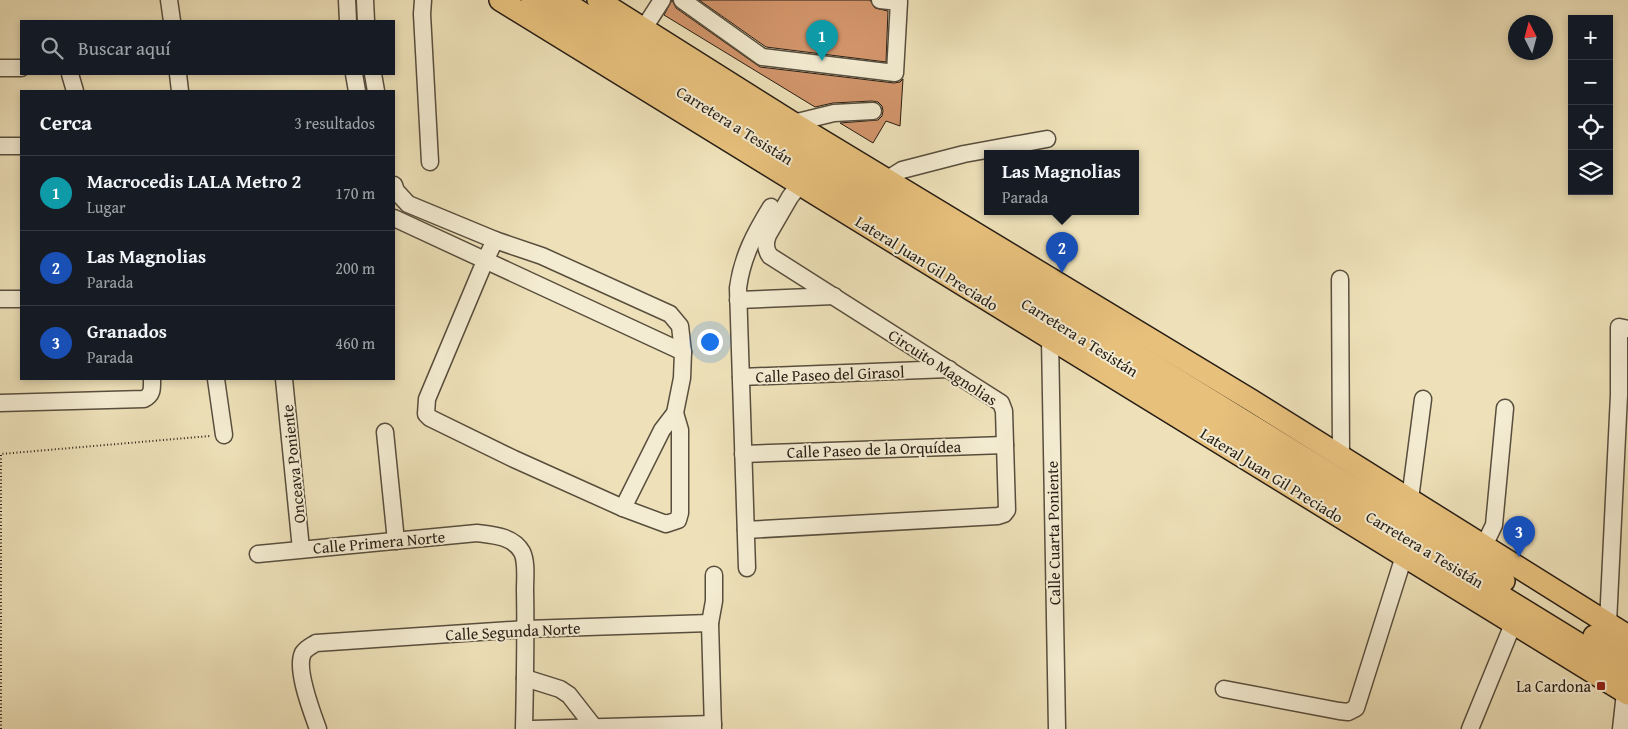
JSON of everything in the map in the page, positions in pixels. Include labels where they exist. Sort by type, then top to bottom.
[{"type":"main road","name":"Lateral Juan Gil Preciado","points":[[500,0],[795,180],[891,241],[945,245],[1341,456],[1410,499],[1471,568],[1513,624],[1627,687]]},
{"type":"main road","name":"Carretera a Tesistán","points":[[532,0],[916,217]]},
{"type":"main road","name":"Carretera a Tesistán","points":[[561,0],[916,217],[945,245],[1471,568],[1628,657]]},
{"type":"main road","name":"Lateral Juan Gil Preciado","points":[[598,0],[886,180],[916,217],[945,245],[1050,338],[1404,556],[1471,568],[1608,623],[1628,636]]},
{"type":"main road","points":[[891,241],[916,217]]},
{"type":"main road","name":"Carretera a Tesistán","points":[[1471,568],[1627,687]]},
{"type":"street","points":[[169,0],[172,20]]},
{"type":"street","points":[[346,0],[348,20]]},
{"type":"street","points":[[365,0],[366,20]]},
{"type":"street","points":[[423,0],[422,14],[430,162]]},
{"type":"street","points":[[644,28],[662,0]]},
{"type":"street","points":[[682,0],[762,57],[895,73],[899,1],[880,0]]},
{"type":"street","points":[[0,68],[20,68]]},
{"type":"street","points":[[71,75],[75,90]]},
{"type":"street","points":[[178,75],[180,90]]},
{"type":"street","points":[[354,75],[357,90]]},
{"type":"street","points":[[373,75],[376,90]]},
{"type":"street","points":[[792,123],[834,113],[872,111]]},
{"type":"street","points":[[986,150],[1047,139]]},
{"type":"street","points":[[0,146],[20,146]]},
{"type":"street","points":[[886,180],[902,170],[984,150]]},
{"type":"street","points":[[747,568],[738,300],[740,275],[752,238],[795,180]]},
{"type":"street","name":"Circuito Magnolias","points":[[746,530],[998,516],[1004,514],[1007,510],[1004,410],[1001,403],[770,256],[765,246],[768,235],[790,197],[795,180]]},
{"type":"street","points":[[395,188],[408,204],[496,240],[542,256],[670,314],[680,326],[683,352],[682,378],[675,413],[662,430],[623,508]]},
{"type":"street","points":[[395,218],[683,352]]},
{"type":"street","points":[[496,240],[485,261],[427,399],[426,414],[430,418],[514,459],[623,508],[666,524],[678,520],[680,513],[680,430],[675,413]]},
{"type":"street","points":[[1340,279],[1341,456]]},
{"type":"street","points":[[738,300],[834,296]]},
{"type":"street","points":[[0,299],[20,299]]},
{"type":"street","points":[[1608,623],[1624,396],[1624,328]]},
{"type":"street","name":"Calle Cuarta Poniente","points":[[1050,338],[1057,729]]},
{"type":"street","name":"Calle Paseo del Girasol","points":[[740,377],[949,369]]},
{"type":"street","points":[[0,403],[144,399],[149,397],[152,392],[152,380]]},
{"type":"street","points":[[216,380],[224,435]]},
{"type":"street","name":"Onceava Poniente","points":[[284,380],[301,549]]},
{"type":"street","points":[[1410,499],[1423,399]]},
{"type":"street","points":[[1471,568],[1494,526],[1505,408]]},
{"type":"street","points":[[385,432],[396,541]]},
{"type":"street","name":"Calle Paseo de la Orquídea","points":[[743,454],[1005,445]]},
{"type":"street","name":"Calle Primera Norte","points":[[258,554],[477,533],[500,536],[512,542],[522,552],[526,629]]},
{"type":"street","points":[[1224,689],[1339,711],[1348,712],[1356,708],[1404,556]]},
{"type":"street","points":[[533,729],[713,727],[710,623],[714,601],[714,575]]},
{"type":"street","name":"Calle Segunda Norte","points":[[318,729],[301,669],[302,654],[307,648],[316,643],[526,629],[710,623]]},
{"type":"street","points":[[1470,729],[1513,624]]},
{"type":"street","points":[[524,729],[526,629]]},
{"type":"street","points":[[525,678],[560,689],[569,695],[594,727]]},
{"type":"street","points":[[1621,729],[1627,687]]},
{"type":"path","points":[[1,729],[1,454],[224,435]]},
{"type":"building","points":[[672,0],[676,8],[760,67],[894,83],[900,82],[903,79],[900,126],[886,121],[873,143],[840,123],[878,120],[882,116],[883,111],[882,106],[878,102],[833,103],[815,107],[664,15]]},
{"type":"building","points":[[699,0],[870,0],[875,8],[888,11],[886,62],[766,47]]},
{"type":"place","name":"Macrocedis LALA Metro 2","points":[[822,61]]},
{"type":"place","name":"Las Magnolias","points":[[1062,273]]},
{"type":"place","name":"Granados","points":[[1519,557]]},
{"type":"place","name":"La Cardona","points":[[1601,686]]}]
